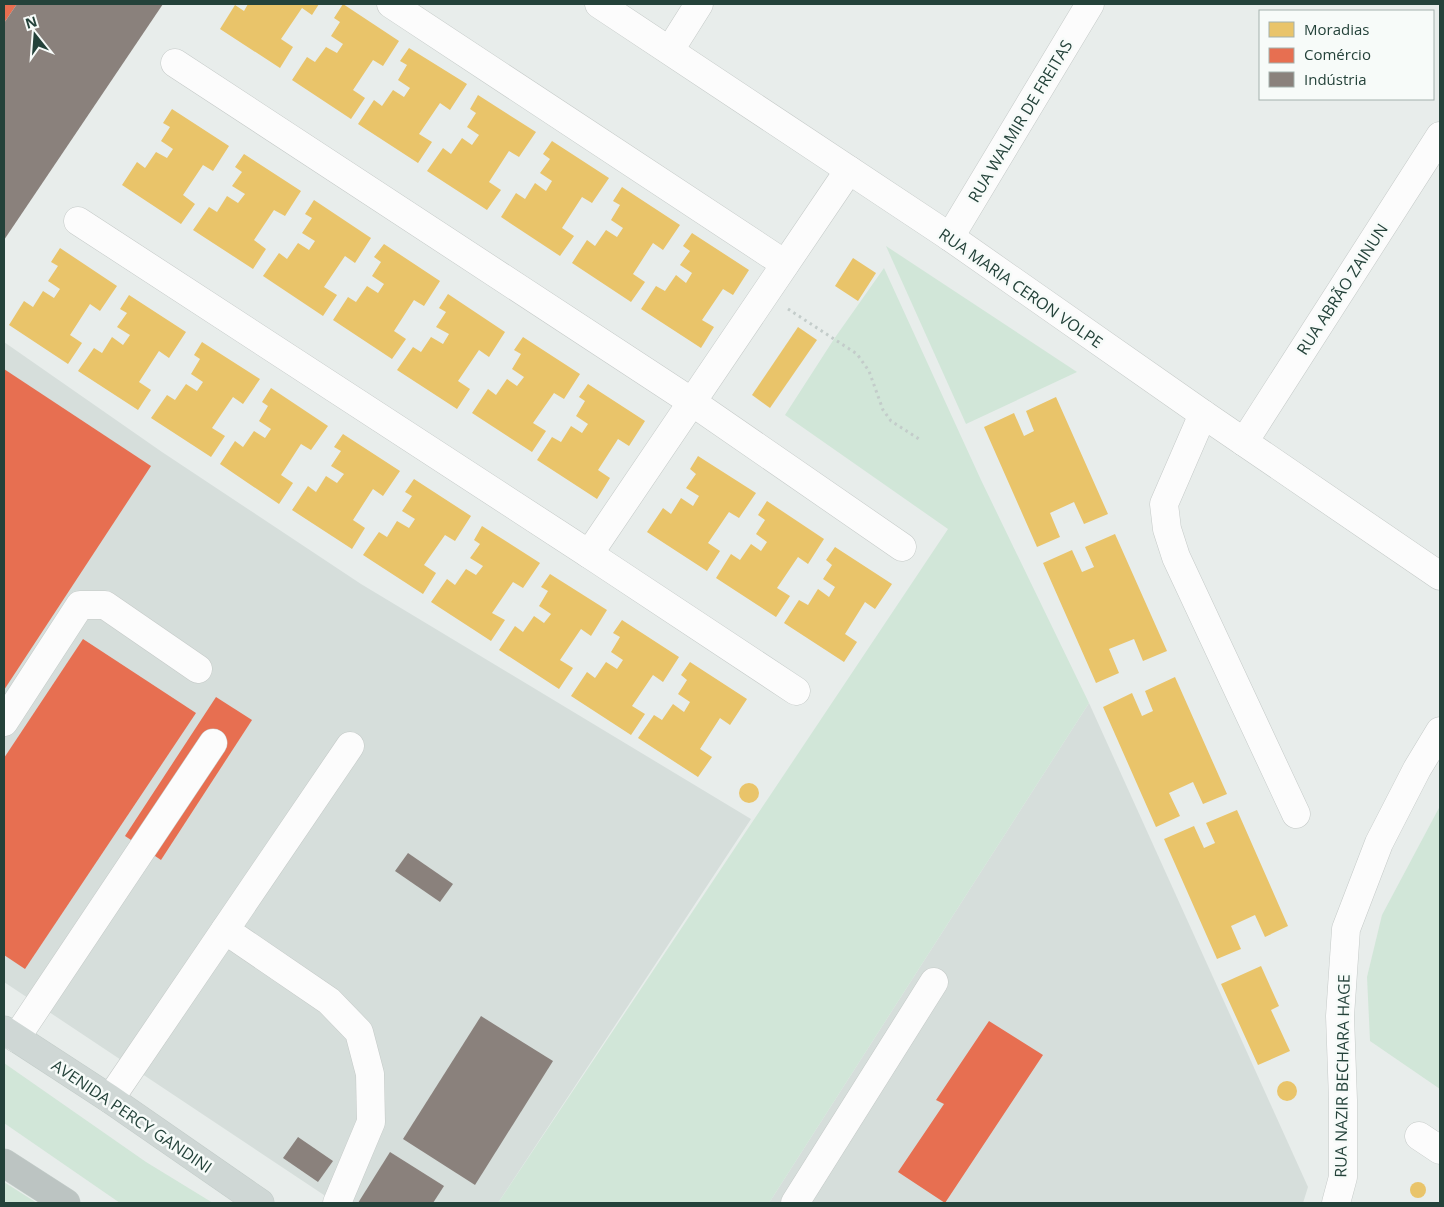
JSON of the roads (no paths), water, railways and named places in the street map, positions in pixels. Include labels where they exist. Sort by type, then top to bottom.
[{"type":"highway","points":[[4,1163],[66,1203]]},
{"type":"main road","name":"AVENIDA PERCY GANDINI","points":[[10,1034],[110,1099],[260,1203]]},
{"type":"street","points":[[391,4],[785,264]]},
{"type":"street","name":"RUA MARIA CERON VOLPE","points":[[599,4],[950,238],[1440,576]]},
{"type":"street","points":[[670,50],[699,4]]},
{"type":"street","name":"RUA WALMIR DE FREITAS","points":[[950,238],[1090,4]]},
{"type":"street","points":[[175,64],[692,402],[902,547]]},
{"type":"street","name":"RUA ABRÃO ZAINUN","points":[[1244,442],[1440,136]]},
{"type":"street","points":[[589,554],[849,170]]},
{"type":"street","points":[[78,221],[796,691]]},
{"type":"street","points":[[1203,414],[1164,504],[1167,529],[1180,566],[1296,814]]},
{"type":"street","points":[[4,722],[80,605],[105,605],[198,670]]},
{"type":"street","name":"RUA NAZIR BECHARA HAGE","points":[[1336,1203],[1343,1177],[1340,1016],[1346,928],[1379,843],[1417,769],[1440,731]]},
{"type":"street","points":[[10,1034],[214,743]]},
{"type":"street","points":[[110,1099],[350,746]]},
{"type":"street","points":[[225,930],[328,1001],[359,1032],[370,1074],[371,1122],[337,1203]]},
{"type":"street","points":[[795,1203],[934,982]]}]
